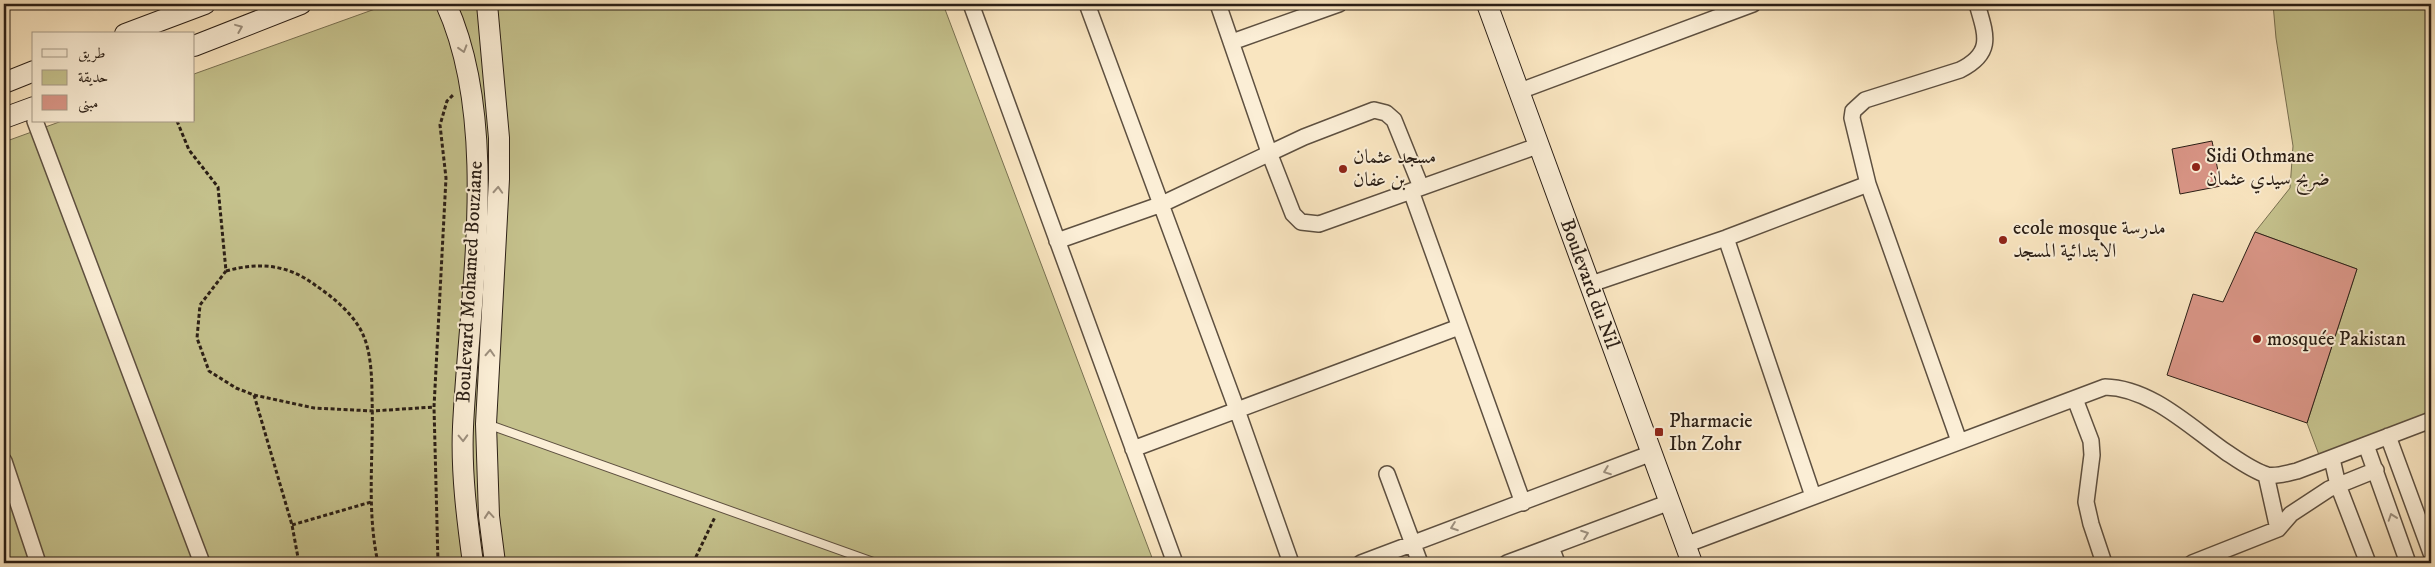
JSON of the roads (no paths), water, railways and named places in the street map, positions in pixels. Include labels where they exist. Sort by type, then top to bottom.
[{"type":"street","points":[[128,32],[179,8],[205,4]]},
{"type":"street","points":[[195,46],[300,4]]},
{"type":"street","name":"Boulevard Mohamed Bouziane","points":[[446,4],[464,52],[470,80],[475,129],[476,223],[463,429],[465,486],[473,563]]},
{"type":"street","name":"Boulevard Mohamed Bouziane","points":[[487,4],[498,122],[499,179],[486,424],[489,516],[494,563]]},
{"type":"street","points":[[971,4],[1174,563]]},
{"type":"street","points":[[1087,4],[1162,204],[1291,563]]},
{"type":"street","points":[[1218,4],[1270,155],[1293,214],[1304,223],[1319,224],[1540,145]]},
{"type":"street","points":[[1232,42],[1339,4]]},
{"type":"street","name":"Boulevard du Nil","points":[[1488,4],[1689,554]]},
{"type":"street","points":[[1520,91],[1753,4]]},
{"type":"street","points":[[1959,442],[1868,184],[1854,128],[1853,111],[1865,100],[1960,70],[1974,63],[1982,54],[1985,43],[1984,28],[1977,4]]},
{"type":"street","points":[[4,83],[32,72]]},
{"type":"street","points":[[1057,241],[1162,204],[1270,155],[1304,137],[1374,110],[1386,112],[1394,120],[1460,327],[1523,503]]},
{"type":"street","points":[[4,118],[32,114]]},
{"type":"street","points":[[36,122],[202,563]]},
{"type":"street","points":[[1591,284],[1726,238],[1868,184]]},
{"type":"street","points":[[1726,238],[1813,496]]},
{"type":"street","points":[[1133,448],[1460,327]]},
{"type":"street","points":[[1689,554],[1813,496],[2105,388],[2140,395],[2164,408],[2238,460],[2266,475],[2283,474],[2332,459],[2431,420]]},
{"type":"street","points":[[2075,399],[2092,442],[2086,502],[2104,563]]},
{"type":"street","points":[[2388,436],[2431,553]]},
{"type":"street","points":[[2366,445],[2408,563]]},
{"type":"street","points":[[1361,563],[1652,454]]},
{"type":"street","points":[[2332,459],[2338,485],[2368,563]]},
{"type":"street","points":[[4,461],[38,563]]},
{"type":"street","points":[[2192,563],[2278,529],[2291,514],[2338,485],[2376,470]]},
{"type":"street","points":[[1387,474],[1420,563]]},
{"type":"street","points":[[2266,475],[2278,529]]},
{"type":"street","points":[[1507,563],[1670,502]]},
{"type":"street","points":[[1551,546],[1557,563]]},
{"type":"lane","points":[[486,424],[876,563]]},
{"type":"place","name":"Sidi Othmane ضريح سيدي عثمان","points":[[2196,167]]},
{"type":"place","name":"مسجد عثمان بن عفان","points":[[1343,169]]},
{"type":"place","name":"ecole mosque مدرسة الابتدائية المسجد","points":[[2003,240]]},
{"type":"place","name":"mosquée Pakistan","points":[[2257,339]]},
{"type":"place","name":"Pharmacie Ibn Zohr","points":[[1659,432]]}]
